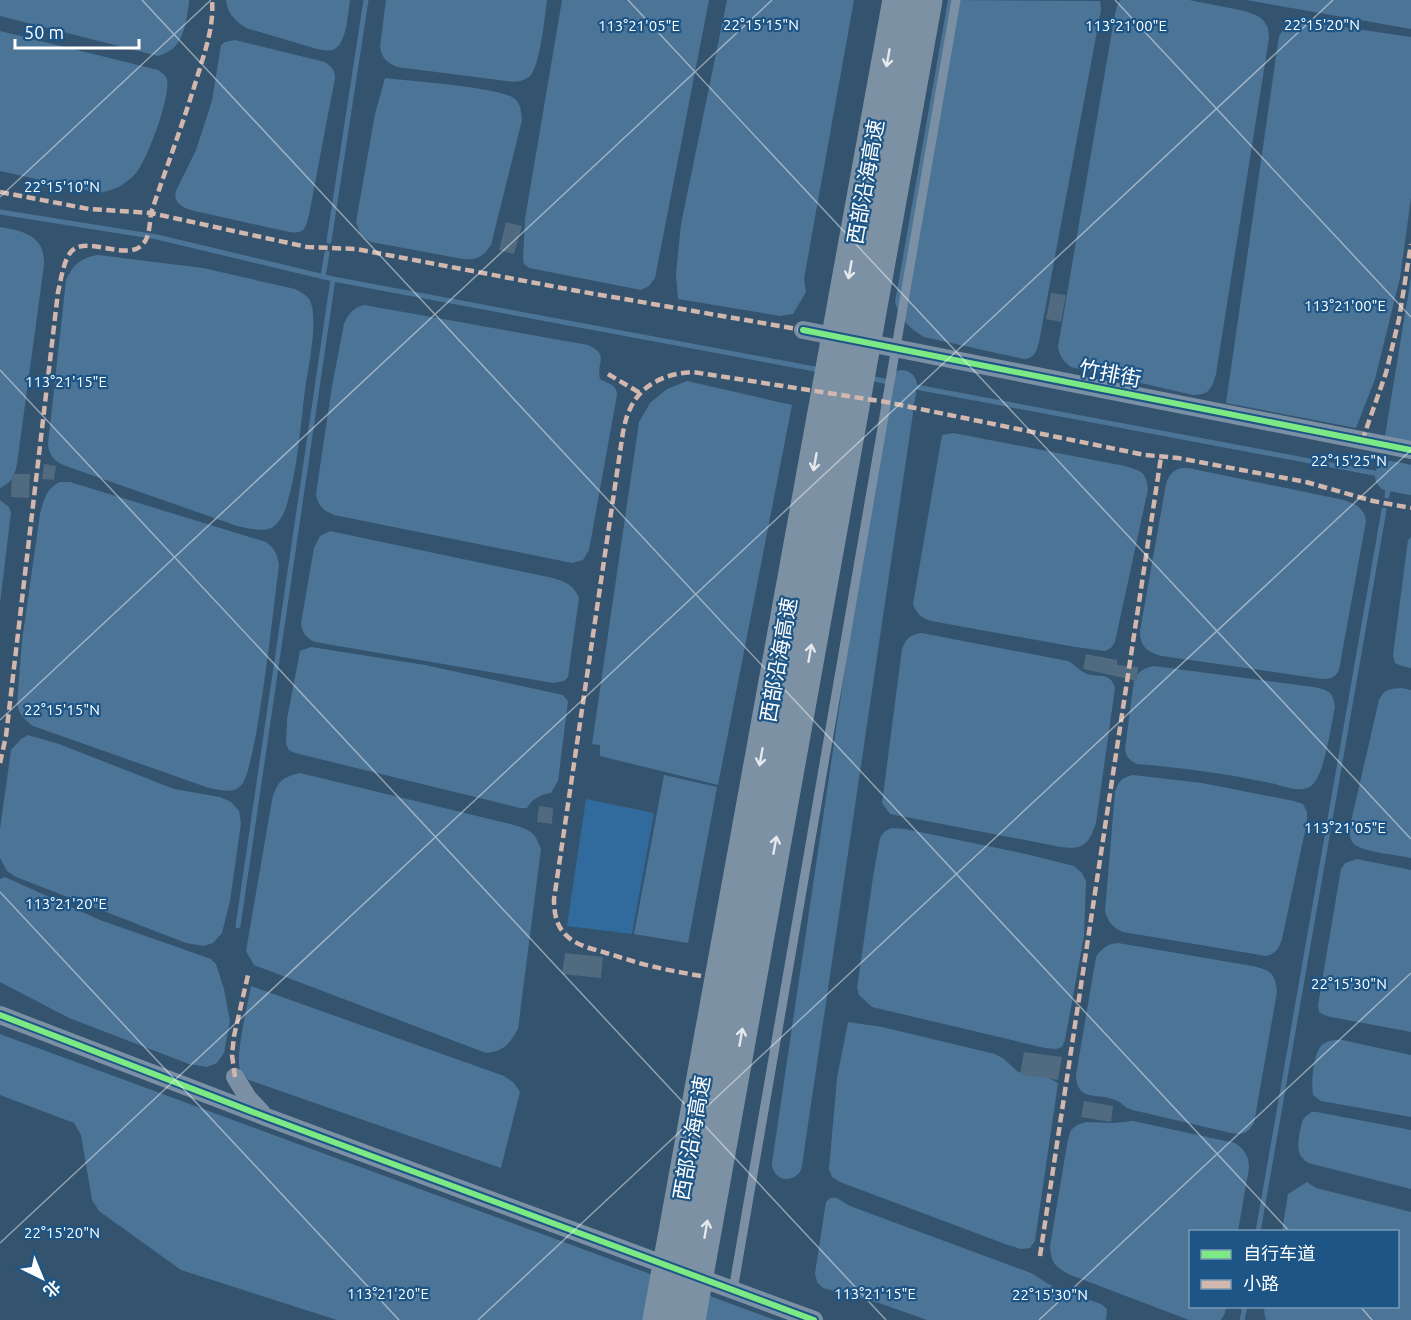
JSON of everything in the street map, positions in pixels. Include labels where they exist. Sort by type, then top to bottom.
[{"type":"highway","name":"西部沿海高速","points":[[659,1320],[898,0]]},
{"type":"highway","name":"西部沿海高速","points":[[689,1320],[926,0]]},
{"type":"street","name":"竹排街","points":[[803,330],[1411,450]]},
{"type":"street","points":[[0,1015],[266,1117],[814,1320]]},
{"type":"street","points":[[235,1077],[248,1098],[266,1117]]},
{"type":"lane","points":[[733,1290],[956,0]]},
{"type":"shaded area","points":[[0,0],[189,0],[189,4],[184,29],[178,43],[167,53],[158,56],[0,16]]},
{"type":"shaded area","points":[[226,0],[350,0],[343,39],[336,48],[327,50],[246,28],[232,16]]},
{"type":"shaded area","points":[[386,0],[547,0],[542,39],[534,69],[527,78],[514,82],[397,67],[386,60],[380,47]]},
{"type":"shaded area","points":[[562,0],[709,0],[655,278],[649,286],[641,290],[529,268],[524,264],[525,219]]},
{"type":"shaded area","points":[[727,0],[854,0],[804,279],[806,292],[793,314],[780,316],[678,299],[676,274],[681,224]]},
{"type":"shaded area","points":[[948,0],[1100,1],[1101,10],[1039,342],[1034,354],[1024,359],[924,337],[906,322],[895,302]]},
{"type":"shaded area","points":[[1120,0],[1189,0],[1245,11],[1258,16],[1268,28],[1269,38],[1216,374],[1209,390],[1199,395],[1071,367],[1062,358],[1058,347],[1114,19]]},
{"type":"shaded area","points":[[1246,0],[1411,0],[1411,29]]},
{"type":"shaded area","points":[[1302,21],[1411,37],[1411,198],[1400,278],[1375,379],[1356,428],[1226,403],[1279,36],[1294,22]]},
{"type":"shaded area","points":[[0,31],[158,70],[165,75],[167,88],[157,128],[141,166],[128,181],[115,189],[99,193],[0,171]]},
{"type":"shaded area","points":[[235,40],[325,62],[334,73],[335,78],[309,215],[302,231],[289,232],[190,210],[177,201],[176,191],[196,150],[212,101],[221,45]]},
{"type":"shaded area","points":[[385,78],[492,91],[515,99],[518,103],[522,120],[491,245],[479,257],[463,259],[371,242],[360,231],[356,222],[375,114]]},
{"type":"shaded area","points":[[0,227],[25,233],[37,241],[41,247],[44,265],[17,464],[12,479],[0,488]]},
{"type":"shaded area","points":[[98,255],[203,268],[295,289],[310,301],[313,312],[313,334],[296,462],[284,513],[273,527],[260,530],[237,526],[63,465],[52,457],[48,444],[66,280],[78,263]]},
{"type":"shaded area","points":[[1411,277],[1411,441],[1385,436]]},
{"type":"shaded area","points":[[364,305],[588,345],[599,352],[600,379],[614,386],[617,395],[589,550],[583,560],[572,563],[334,515],[322,507],[316,494],[344,324],[351,312]]},
{"type":"shaded area","points":[[687,381],[792,405],[718,785],[600,756],[600,745],[592,744],[639,422],[650,403],[667,389]]},
{"type":"shaded area","points":[[953,433],[1125,466],[1144,475],[1148,489],[1115,642],[1111,648],[1105,651],[1075,647],[931,621],[918,613],[913,604],[942,435]]},
{"type":"shaded area","points":[[1181,468],[1344,500],[1361,509],[1366,521],[1339,670],[1334,676],[1322,679],[1162,656],[1148,651],[1143,645],[1140,631],[1166,484],[1171,474]]},
{"type":"shaded area","points":[[60,482],[70,482],[266,542],[275,552],[279,565],[260,713],[247,773],[240,787],[227,791],[209,788],[33,726],[21,714],[17,704],[22,641],[40,514],[49,491]]},
{"type":"shaded area","points":[[0,500],[9,507],[11,513],[0,603]]},
{"type":"shaded area","points":[[330,531],[553,578],[569,585],[579,598],[568,677],[564,681],[553,683],[315,642],[303,632],[301,623],[314,548],[320,536]]},
{"type":"shaded area","points":[[1411,537],[1411,668],[1395,663],[1393,655],[1408,540]]},
{"type":"shaded area","points":[[921,633],[1068,661],[1085,673],[1107,677],[1113,682],[1115,688],[1096,823],[1088,841],[1080,846],[1061,847],[890,814],[882,803],[902,649],[909,638]]},
{"type":"shaded area","points":[[311,647],[425,665],[563,695],[568,701],[558,781],[551,793],[537,798],[527,808],[520,808],[289,750],[286,744],[287,719],[300,651]]},
{"type":"shaded area","points":[[1154,666],[1313,687],[1331,694],[1335,707],[1324,761],[1316,780],[1307,788],[1293,789],[1241,777],[1137,764],[1132,761],[1125,749],[1134,680],[1142,670]]},
{"type":"shaded area","points":[[1402,688],[1411,690],[1411,858],[1358,847],[1350,838],[1349,830],[1379,700],[1388,690]]},
{"type":"shaded area","points":[[28,735],[59,744],[174,789],[220,797],[231,802],[239,811],[241,823],[230,901],[222,933],[213,943],[204,946],[186,943],[16,877],[7,871],[0,858],[0,829],[11,750]]},
{"type":"shaded area","points":[[300,773],[514,825],[529,830],[534,835],[541,849],[518,1029],[506,1046],[498,1051],[486,1053],[254,965],[246,951],[272,800],[281,781]]},
{"type":"shaded area","points":[[664,775],[717,787],[688,943],[634,934]]},
{"type":"shaded area","points":[[1133,775],[1202,783],[1303,804],[1307,812],[1307,822],[1282,939],[1275,952],[1266,956],[1123,932],[1111,924],[1105,911],[1115,792],[1121,780]]},
{"type":"shaded area","points":[[586,799],[654,813],[632,934],[567,926]]},
{"type":"shaded area","points":[[891,828],[1026,854],[1074,866],[1082,873],[1086,881],[1084,936],[1062,1047],[1045,1048],[872,1007],[859,995],[857,988],[880,838]]},
{"type":"shaded area","points":[[1357,859],[1411,870],[1411,1032],[1331,1017],[1319,1012],[1318,1005],[1341,869],[1345,863]]},
{"type":"shaded area","points":[[5,877],[100,920],[211,959],[216,964],[224,989],[230,1021],[224,1053],[217,1063],[207,1067],[189,1064],[69,1018],[0,982],[0,879]]},
{"type":"shaded area","points":[[1118,943],[1252,966],[1263,969],[1273,976],[1277,992],[1254,1123],[1247,1132],[1231,1133],[1134,1110],[1117,1101],[1089,1095],[1080,1090],[1076,1075],[1096,957],[1105,947]]},
{"type":"shaded area","points":[[251,986],[504,1076],[514,1083],[520,1092],[501,1168],[246,1078],[240,1070],[239,1054]]},
{"type":"shaded area","points":[[848,1022],[882,1027],[995,1054],[1018,1072],[1045,1076],[1058,1083],[1035,1241],[1030,1248],[1021,1249],[1005,1244],[832,1177],[829,1169],[837,1078]]},
{"type":"shaded area","points":[[0,1034],[775,1320],[337,1320],[181,1270],[99,1211],[92,1200],[81,1135],[74,1123],[0,1095]]},
{"type":"shaded area","points":[[1342,1040],[1411,1055],[1411,1117],[1321,1101],[1313,1095],[1314,1068],[1320,1048],[1328,1042]]},
{"type":"shaded area","points":[[1312,1112],[1411,1130],[1411,1189],[1308,1163],[1302,1158],[1298,1149],[1303,1120]]},
{"type":"shaded area","points":[[1133,1121],[1235,1143],[1244,1151],[1249,1168],[1238,1230],[1189,1230],[1189,1308],[1226,1308],[1221,1320],[1189,1320],[1068,1274],[1053,1260],[1050,1246],[1071,1130],[1086,1122]]},
{"type":"shaded area","points":[[1307,1182],[1316,1188],[1411,1212],[1411,1320],[1266,1320],[1265,1308],[1399,1308],[1399,1230],[1282,1230],[1288,1194]]},
{"type":"shaded area","points":[[830,1198],[837,1198],[850,1206],[1031,1273],[1055,1288],[1101,1304],[1107,1309],[1106,1320],[927,1320],[879,1303],[823,1288],[817,1282],[815,1273],[826,1202]]},
{"type":"building","points":[[506,222],[522,226],[514,254],[499,250]]},
{"type":"building","points":[[1051,293],[1066,295],[1061,322],[1046,319]]},
{"type":"building","points":[[44,464],[56,466],[54,480],[42,479]]},
{"type":"building","points":[[12,474],[30,474],[29,498],[11,497]]},
{"type":"building","points":[[1086,654],[1117,660],[1117,665],[1138,667],[1137,681],[1083,669]]},
{"type":"building","points":[[539,806],[553,808],[552,824],[537,822]]},
{"type":"building","points":[[565,953],[603,957],[601,978],[562,974]]},
{"type":"building","points":[[1024,1052],[1062,1057],[1058,1080],[1020,1074]]},
{"type":"building","points":[[1084,1101],[1113,1106],[1111,1122],[1081,1117]]},
{"type":"waterway","points":[[329,241],[366,0]]},
{"type":"waterway","points":[[0,212],[157,237],[333,279],[820,370]]},
{"type":"waterway","points":[[323,277],[327,253]]},
{"type":"waterway","points":[[238,926],[333,279]]},
{"type":"waterway","points":[[868,378],[1390,476],[1387,496]]},
{"type":"waterway","points":[[900,398],[902,385]]},
{"type":"waterway","points":[[787,1164],[898,412]]},
{"type":"waterway","points":[[1390,476],[1411,480]]},
{"type":"waterway","points":[[1258,1230],[1384,510]]},
{"type":"waterway","points":[[1242,1320],[1245,1308]]},
{"type":"marked path","points":[[0,763],[6,736],[58,292],[64,267],[70,253],[77,248],[95,246],[127,251],[136,249],[146,240],[152,210],[207,45],[211,27],[212,0]]},
{"type":"marked path","points":[[0,192],[89,209],[151,213],[307,247],[356,249],[803,330]]},
{"type":"marked path","points":[[1362,441],[1386,373],[1399,319],[1411,244]]},
{"type":"marked path","points":[[701,976],[645,965],[581,945],[568,937],[561,929],[554,909],[623,432],[630,409],[635,400],[648,387],[665,378],[693,372],[886,402],[1145,455],[1178,458],[1306,482],[1373,501],[1411,508]]},
{"type":"marked path","points":[[608,374],[640,393]]},
{"type":"marked path","points":[[1040,1256],[1161,457]]},
{"type":"marked path","points":[[235,1077],[232,1055],[234,1036],[248,975]]},
{"type":"cycle path","points":[[803,330],[1411,450]]},
{"type":"cycle path","points":[[0,1015],[266,1117],[814,1320]]}]
